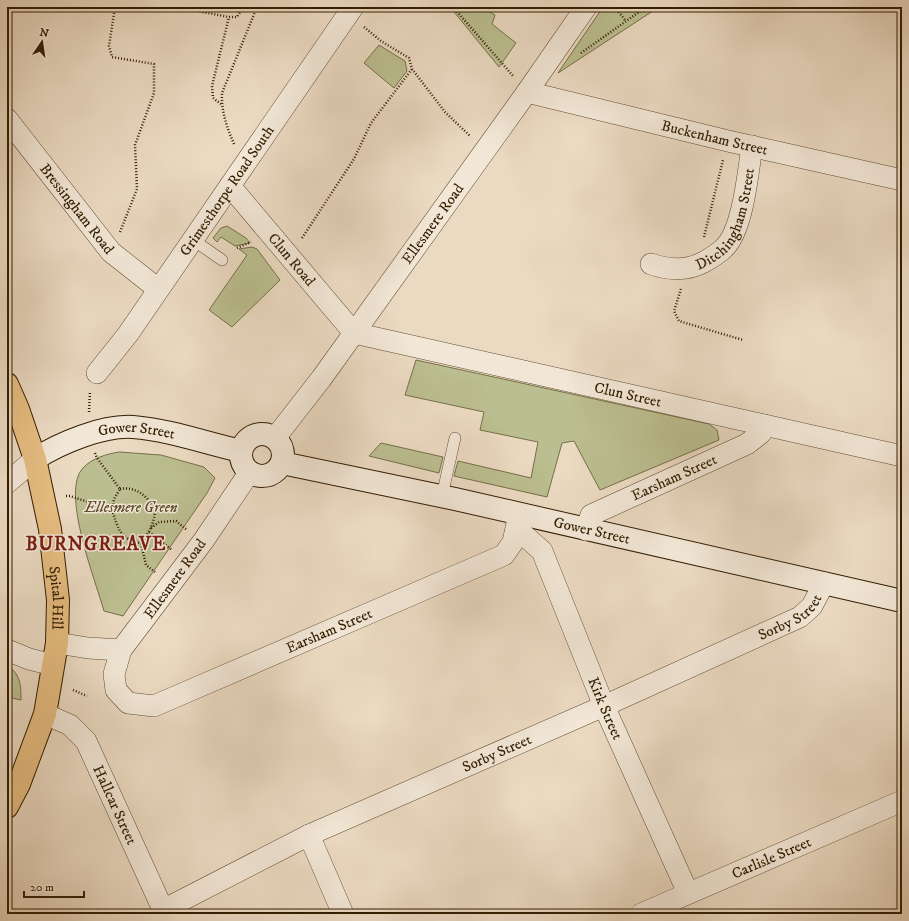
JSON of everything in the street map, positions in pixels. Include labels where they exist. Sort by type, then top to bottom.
[{"type":"main road","name":"Spital Hill","points":[[7,384],[18,409],[35,459],[45,502],[56,572],[58,600],[57,643],[45,714],[19,784],[7,807]]},
{"type":"main road","name":"Gower Street","points":[[35,459],[52,448],[92,434],[132,427],[179,435],[241,451]]},
{"type":"main road","points":[[260,434],[275,438],[282,449],[282,463],[278,469],[264,476],[256,476],[249,472],[244,466],[241,459],[241,451],[247,440],[253,436],[260,434]]},
{"type":"main road","name":"Gower Street","points":[[282,463],[442,496],[518,522],[586,530],[902,601]]},
{"type":"street","name":"Ellesmere Road","points":[[275,438],[354,333],[528,92],[586,7]]},
{"type":"street","name":"Grimesthorpe Road South","points":[[97,373],[128,334],[350,10]]},
{"type":"street","name":"Buckenham Street","points":[[528,92],[728,141],[902,180]]},
{"type":"street","name":"Bressingham Road","points":[[7,119],[110,252],[158,289]]},
{"type":"street","name":"Ditchingham Street","points":[[650,264],[665,269],[693,266],[713,257],[725,248],[734,234],[741,211],[752,146]]},
{"type":"street","name":"Clun Road","points":[[230,186],[354,333]]},
{"type":"street","name":"Clun Street","points":[[354,333],[902,456]]},
{"type":"street","name":"Earsham Street","points":[[586,530],[591,515],[747,444],[761,433],[764,426]]},
{"type":"street","points":[[7,483],[35,459]]},
{"type":"street","name":"Ellesmere Road","points":[[116,690],[114,674],[121,650],[142,625],[170,584],[204,540],[249,472]]},
{"type":"street","name":"Earsham Street","points":[[116,690],[128,703],[154,706],[504,555],[513,542],[518,522]]},
{"type":"street","name":"Kirk Street","points":[[518,522],[542,551],[604,706],[688,893]]},
{"type":"street","name":"Sorby Street","points":[[162,913],[309,835],[604,706],[800,617],[812,606],[824,583]]},
{"type":"street","name":"Spital Hill","points":[[57,643],[88,648],[121,650]]},
{"type":"street","points":[[7,650],[29,659],[53,665]]},
{"type":"street","name":"Hallcar Street","points":[[45,714],[70,725],[86,741],[162,913]]},
{"type":"street","name":"Carlisle Street","points":[[641,914],[902,800]]},
{"type":"street","points":[[309,835],[343,914]]},
{"type":"lane","points":[[192,239],[222,260]]},
{"type":"lane","points":[[442,496],[456,438]]},
{"type":"path","points":[[110,252],[124,225],[137,189],[135,145],[154,93],[154,64],[112,57],[109,46],[115,7]]},
{"type":"path","points":[[176,7],[230,17],[237,16],[243,7]]},
{"type":"path","points":[[244,165],[229,133],[222,104],[222,93],[257,7]]},
{"type":"path","points":[[453,7],[528,92]]},
{"type":"path","points":[[456,11],[465,7]]},
{"type":"path","points":[[615,7],[625,20]]},
{"type":"path","points":[[576,56],[625,20],[646,7]]},
{"type":"path","points":[[350,10],[381,41],[409,58],[412,69],[445,112],[461,129],[486,149]]},
{"type":"path","points":[[222,104],[213,98],[212,86],[230,17]]},
{"type":"path","points":[[290,256],[354,159],[371,123],[412,69]]},
{"type":"path","points":[[728,141],[693,266],[674,311],[678,321],[743,340]]},
{"type":"path","points":[[89,413],[90,390],[97,373]]},
{"type":"path","points":[[95,452],[96,458],[120,489]]},
{"type":"path","points":[[120,489],[114,499],[112,510],[118,528],[125,538],[140,543]]},
{"type":"path","points":[[120,489],[133,489],[142,494],[150,502],[155,509],[155,516],[150,530]]},
{"type":"path","points":[[66,496],[112,510]]},
{"type":"path","points":[[140,543],[150,530],[159,522],[176,521],[204,540]]},
{"type":"path","points":[[150,530],[177,554]]},
{"type":"path","points":[[140,543],[146,565],[170,584]]},
{"type":"path","points":[[73,690],[87,696]]},
{"type":"green space","points":[[450,7],[482,7],[495,15],[492,24],[516,43],[499,67]]},
{"type":"green space","points":[[603,7],[659,7],[558,73]]},
{"type":"green space","points":[[379,45],[405,61],[407,71],[394,88],[364,63]]},
{"type":"green space","points":[[227,226],[246,238],[250,243],[235,246],[221,237],[217,242],[213,238],[221,228]]},
{"type":"green space","points":[[252,247],[257,249],[280,280],[232,327],[209,310],[247,255],[239,249]]},
{"type":"green space","points":[[416,360],[709,424],[717,430],[719,440],[600,490],[574,441],[562,443],[547,497],[454,476],[458,461],[531,478],[538,442],[480,430],[484,412],[405,395]]},
{"type":"green space","points":[[381,443],[443,457],[439,473],[369,456]]},
{"type":"green space","name":"Ellesmere Green","points":[[119,452],[161,455],[204,467],[215,478],[207,493],[123,616],[104,611],[82,537],[77,516],[75,496],[77,480],[83,468],[95,459]]},
{"type":"green space","points":[[8,666],[16,673],[18,677],[21,700],[7,697],[7,682],[11,683],[12,679]]},
{"type":"district","name":"BURNGREAVE","points":[[96,544]]}]
